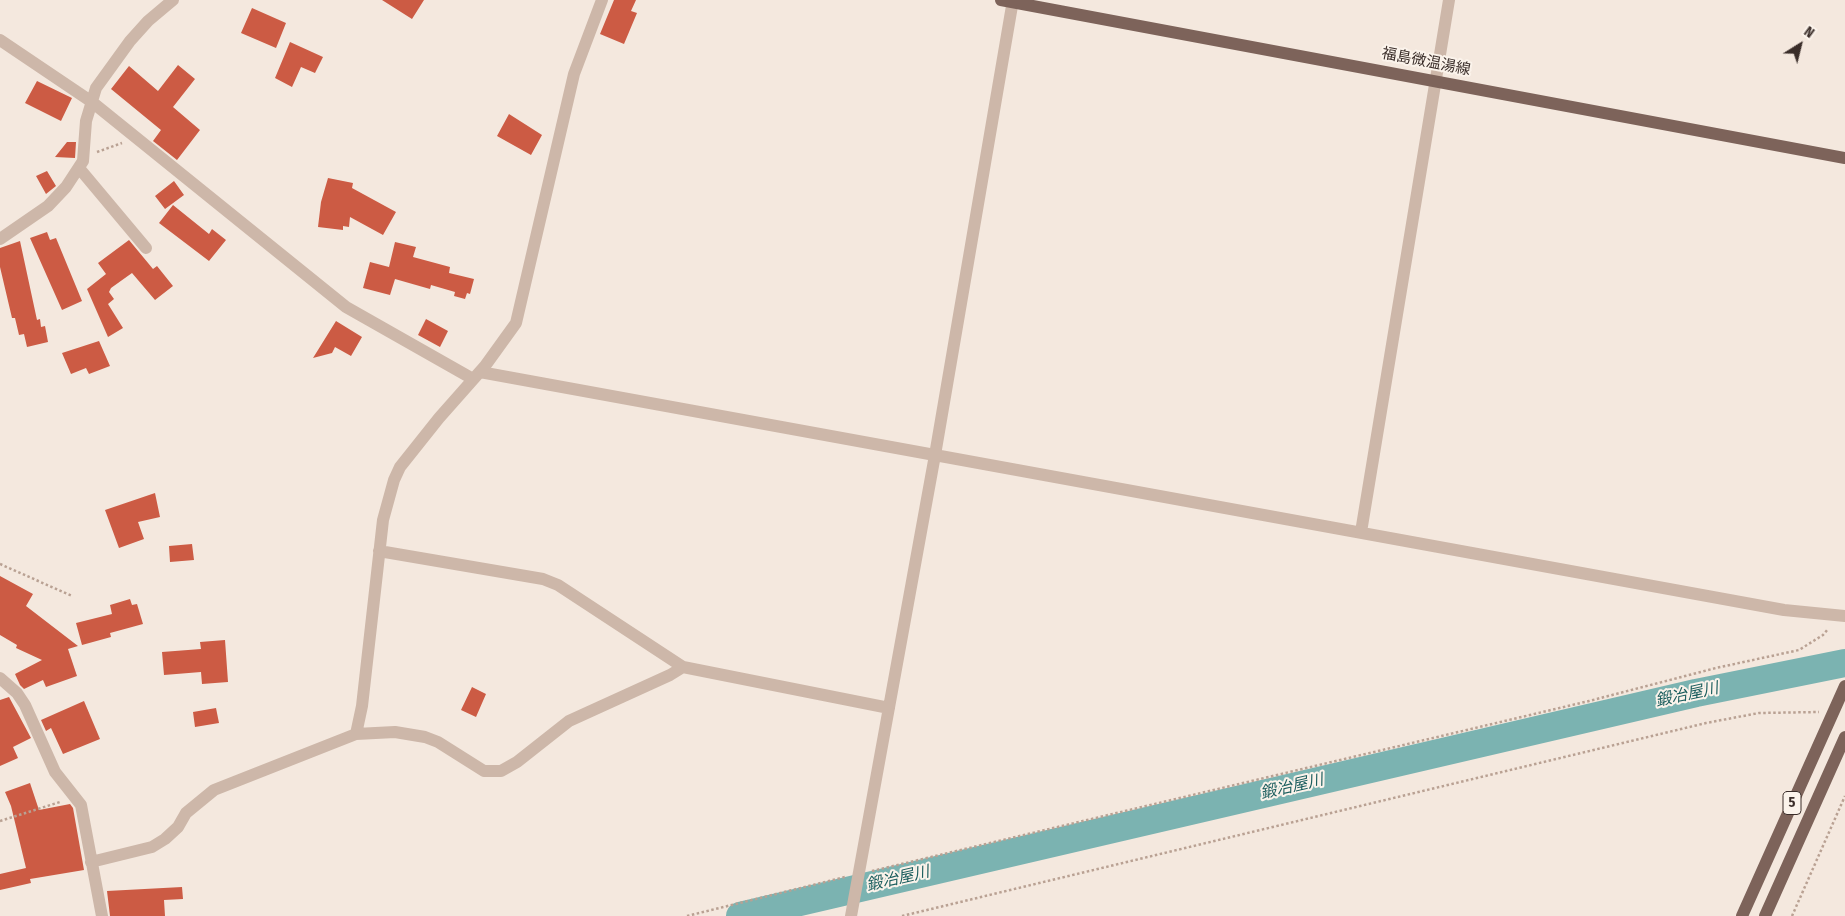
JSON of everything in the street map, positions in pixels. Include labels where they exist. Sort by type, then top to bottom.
[{"type":"main road","name":"福島微温湯線","points":[[1009,1],[1845,158]]},
{"type":"main road","name":"5","points":[[1742,916],[1843,692]]},
{"type":"main road","name":"5","points":[[1764,916],[1845,737]]},
{"type":"street","points":[[0,239],[54,201],[81,163],[86,121],[96,88],[130,41],[148,21],[173,0]]},
{"type":"street","points":[[356,734],[362,706],[379,551],[386,507],[400,467],[512,331],[520,312],[574,74],[602,0]]},
{"type":"street","points":[[1361,532],[1434,80],[1449,0]]},
{"type":"street","points":[[851,916],[936,455],[1009,1]]},
{"type":"street","points":[[0,40],[92,102],[346,307],[477,375],[936,455],[1784,610],[1842,616]]},
{"type":"street","points":[[81,163],[146,248]]},
{"type":"street","points":[[379,551],[521,574],[553,582],[684,667],[889,708]]},
{"type":"street","points":[[91,862],[152,847],[165,839],[178,827],[186,813],[214,790],[356,734],[395,732],[425,737],[438,742],[484,771],[501,771],[517,762],[569,721],[684,667]]},
{"type":"street","points":[[0,678],[17,693],[25,705],[55,772],[81,805],[102,916]]},
{"type":"path","points":[[81,163],[135,138]]},
{"type":"path","points":[[0,564],[72,596]]},
{"type":"path","points":[[687,916],[1799,650],[1823,635],[1842,616]]},
{"type":"path","points":[[902,916],[1026,885],[1188,849],[1403,794],[1706,723],[1759,713],[1832,713]]},
{"type":"path","points":[[1792,916],[1845,796]]},
{"type":"path","points":[[0,821],[76,798]]},
{"type":"building","points":[[382,0],[424,0],[412,19]]},
{"type":"building","points":[[614,0],[636,0],[631,11],[637,13],[624,44],[600,34]]},
{"type":"building","points":[[252,8],[286,23],[276,48],[241,33]]},
{"type":"building","points":[[290,42],[323,57],[315,73],[301,67],[292,87],[275,78]]},
{"type":"building","points":[[178,65],[195,79],[173,107],[200,130],[177,160],[153,141],[161,130],[111,89],[129,66],[158,91]]},
{"type":"building","points":[[37,81],[72,98],[61,121],[25,103]]},
{"type":"building","points":[[509,114],[542,135],[531,155],[497,136]]},
{"type":"building","points":[[67,142],[76,142],[75,158],[55,157]]},
{"type":"building","points":[[47,171],[56,186],[46,194],[36,176]]},
{"type":"building","points":[[328,178],[353,183],[352,188],[396,212],[383,235],[350,217],[349,227],[343,226],[343,230],[318,227],[321,202]]},
{"type":"building","points":[[174,181],[184,195],[165,209],[155,196]]},
{"type":"building","points":[[173,205],[209,234],[212,229],[226,240],[209,261],[159,223]]},
{"type":"building","points":[[47,232],[50,240],[56,238],[82,301],[62,310],[30,238]]},
{"type":"building","points":[[129,240],[153,269],[157,266],[173,286],[155,300],[132,273],[111,288],[109,292],[114,299],[108,304],[123,328],[108,337],[87,289],[106,274],[98,263]]},
{"type":"building","points":[[20,241],[37,320],[40,319],[41,327],[45,326],[48,342],[27,347],[24,334],[19,335],[15,318],[12,318],[0,267],[0,248]]},
{"type":"building","points":[[395,242],[416,247],[413,257],[450,267],[449,273],[474,279],[470,294],[467,293],[465,299],[454,296],[455,292],[431,285],[430,289],[395,279],[390,295],[363,288],[370,262],[389,267]]},
{"type":"building","points":[[426,319],[448,331],[440,347],[418,335]]},
{"type":"building","points":[[336,321],[362,337],[351,356],[335,347],[332,353],[313,358]]},
{"type":"building","points":[[99,341],[110,366],[89,374],[86,368],[71,374],[62,353]]},
{"type":"building","points":[[155,493],[160,517],[138,522],[144,539],[119,548],[105,510]]},
{"type":"building","points":[[192,544],[194,560],[170,562],[169,546]]},
{"type":"building","points":[[0,576],[33,594],[26,606],[78,646],[68,649],[77,676],[46,687],[43,680],[24,689],[20,685],[15,674],[42,660],[16,648],[17,645],[0,635]]},
{"type":"building","points":[[130,599],[132,605],[137,604],[143,624],[110,633],[111,637],[82,645],[76,623],[112,614],[110,605]]},
{"type":"building","points":[[225,640],[228,682],[202,684],[201,672],[164,675],[162,652],[201,649],[200,642]]},
{"type":"building","points":[[472,687],[486,694],[476,717],[461,710]]},
{"type":"building","points":[[9,697],[31,738],[13,747],[18,758],[0,766],[0,700]]},
{"type":"building","points":[[84,701],[100,739],[63,754],[51,728],[46,731],[41,720]]},
{"type":"building","points":[[216,708],[219,723],[195,727],[193,712]]},
{"type":"building","points":[[30,783],[39,810],[70,804],[73,808],[84,870],[30,879],[31,883],[0,890],[0,874],[26,868],[11,806],[5,792]]},
{"type":"building","points":[[182,887],[183,899],[164,900],[165,916],[110,916],[107,891]]},
{"type":"waterway","name":"鍛冶屋川","points":[[740,916],[1696,693],[1845,663]]}]
